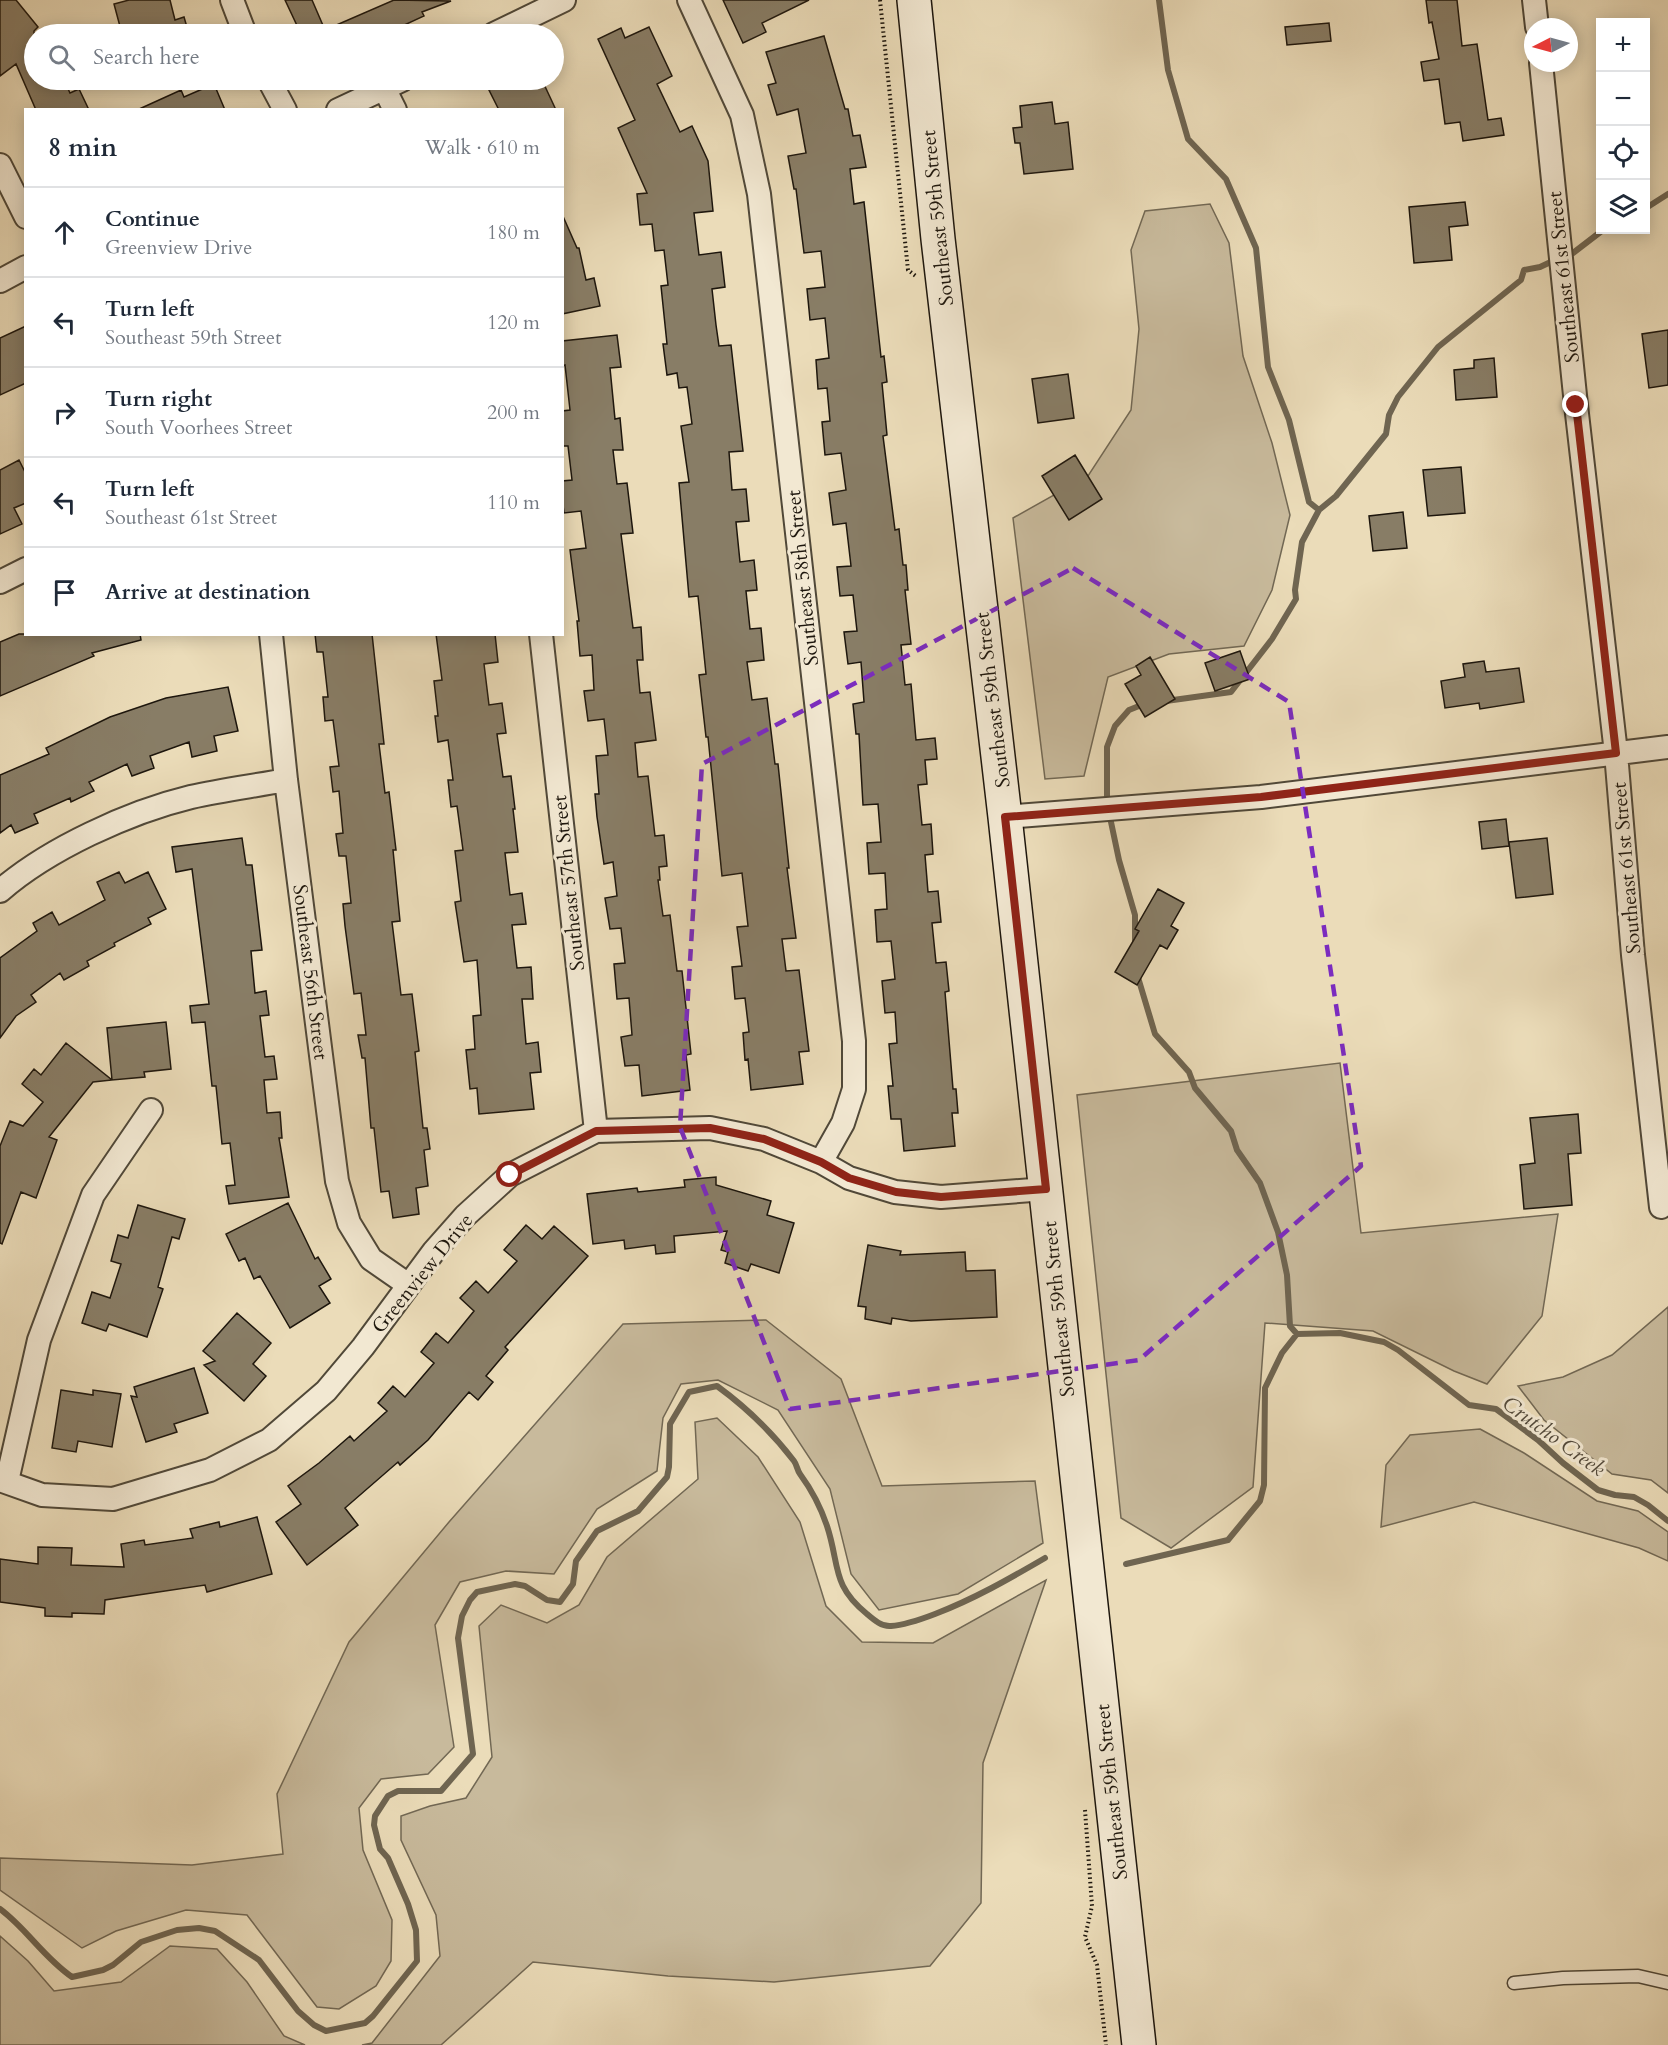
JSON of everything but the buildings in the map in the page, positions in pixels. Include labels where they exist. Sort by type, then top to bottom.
[{"type":"main road","name":"Southeast 59th Street","points":[[914,0],[938,239],[1005,817],[1139,2045]]},
{"type":"street","points":[[232,0],[241,24]]},
{"type":"street","points":[[515,24],[564,0]]},
{"type":"street","name":"Southeast 58th Street","points":[[689,0],[742,115],[759,194],[854,1041],[854,1089],[843,1123],[821,1162]]},
{"type":"street","points":[[1534,0],[1536,18]]},
{"type":"street","name":"Southeast 61st Street","points":[[1542,72],[1576,405],[1616,753],[1633,955],[1661,1207]]},
{"type":"street","points":[[274,90],[284,108]]},
{"type":"street","points":[[342,108],[380,90]]},
{"type":"street","points":[[393,90],[395,108]]},
{"type":"street","points":[[0,165],[24,213]]},
{"type":"street","points":[[0,280],[24,268]]},
{"type":"street","points":[[0,582],[24,570]]},
{"type":"street","name":"Southeast 56th Street","points":[[272,636],[286,780],[337,1181],[349,1223],[371,1259],[407,1284]]},
{"type":"street","name":"Southeast 57th Street","points":[[541,636],[596,1131]]},
{"type":"street","points":[[1005,817],[1261,797],[1668,747]]},
{"type":"street","points":[[0,891],[20,874],[110,824],[190,797],[286,780]]},
{"type":"street","points":[[4,1481],[39,1340],[93,1195],[151,1110]]},
{"type":"street","name":"Greenview Drive","points":[[4,1481],[42,1495],[113,1499],[210,1470],[269,1440],[326,1391],[363,1347],[407,1284],[465,1216],[510,1175],[596,1131],[710,1128],[764,1139],[821,1162],[849,1178],[896,1192],[941,1197],[1046,1189]]},
{"type":"lane","points":[[1514,1983],[1563,1978],[1638,1976],[1668,1983]]},
{"type":"highlighted area","points":[[1073,568],[1289,702],[1361,1166],[1139,1360],[790,1409],[680,1127],[702,764]]},
{"type":"shaded area","points":[[1210,204],[1229,243],[1243,356],[1272,443],[1290,515],[1272,590],[1244,646],[1169,654],[1108,677],[1084,776],[1045,779],[1013,518],[1088,476],[1131,410],[1139,329],[1131,250],[1145,211]]},
{"type":"shaded area","points":[[1340,1063],[1361,1233],[1558,1214],[1542,1316],[1487,1384],[1454,1371],[1373,1331],[1265,1323],[1253,1487],[1171,1548],[1121,1518],[1077,1095]]},
{"type":"shaded area","points":[[1668,1307],[1668,1493],[1651,1480],[1612,1474],[1544,1420],[1518,1386],[1563,1377],[1612,1355]]},
{"type":"shaded area","points":[[766,1320],[841,1379],[882,1486],[1035,1481],[1043,1543],[958,1594],[879,1610],[851,1574],[830,1489],[778,1410],[718,1380],[681,1384],[663,1418],[657,1471],[597,1509],[554,1574],[506,1571],[460,1582],[435,1625],[454,1747],[428,1774],[381,1779],[359,1808],[363,1850],[392,1920],[391,1961],[376,1986],[339,2009],[317,2007],[247,1915],[186,1910],[116,1931],[82,1948],[0,1890],[0,1858],[192,1865],[283,1854],[277,1794],[349,1642],[449,1522],[623,1324]]},
{"type":"shaded area","points":[[717,1418],[758,1457],[800,1522],[826,1606],[862,1642],[933,1643],[1046,1580],[983,1763],[981,1903],[930,1966],[774,1982],[668,1976],[533,1962],[441,2045],[362,2045],[372,2043],[440,1956],[436,1915],[401,1840],[401,1816],[430,1806],[466,1798],[492,1757],[479,1626],[501,1605],[547,1623],[579,1605],[607,1557],[698,1479],[695,1422]]},
{"type":"shaded area","points":[[1480,1429],[1524,1453],[1597,1501],[1638,1511],[1668,1532],[1668,1561],[1639,1548],[1474,1502],[1381,1527],[1386,1465],[1410,1435]]},
{"type":"shaded area","points":[[0,1936],[28,1961],[54,1991],[121,1982],[170,1946],[217,1949],[247,1982],[284,2036],[305,2045],[0,2045]]},
{"type":"waterway","points":[[1159,0],[1168,70],[1188,139],[1226,179],[1256,248],[1268,367],[1289,420],[1309,502],[1319,510]]},
{"type":"waterway","points":[[1650,205],[1668,194]]},
{"type":"waterway","points":[[1565,257],[1598,234]]},
{"type":"waterway","points":[[1166,701],[1231,692],[1272,639],[1296,599],[1295,590],[1302,542],[1319,510],[1336,496],[1386,434],[1389,415],[1398,397],[1438,347],[1521,280],[1524,270],[1540,267],[1555,260]]},
{"type":"waterway","points":[[1135,943],[1135,915],[1119,860],[1107,803],[1107,747],[1115,726],[1129,710],[1144,704]]},
{"type":"waterway","points":[[1137,974],[1155,1034],[1189,1072],[1195,1088],[1231,1131],[1237,1150],[1260,1183],[1278,1232],[1287,1275],[1290,1326],[1297,1334]]},
{"type":"waterway","name":"Crutcho Creek","points":[[1126,1564],[1228,1540],[1260,1501],[1264,1485],[1265,1388],[1282,1353],[1297,1334],[1340,1333],[1384,1342],[1398,1350],[1469,1405],[1496,1409],[1538,1440],[1598,1490],[1634,1497],[1668,1521]]},
{"type":"waterway","name":"Crutcho Creek","points":[[0,1909],[19,1925],[52,1961],[72,1977],[103,1970],[113,1965],[141,1942],[177,1930],[199,1928],[215,1931],[259,1960],[298,2011],[314,2025],[326,2031],[365,2023],[417,1961],[416,1930],[408,1904],[388,1858],[380,1849],[374,1825],[375,1816],[388,1796],[398,1791],[441,1791],[473,1754],[458,1638],[462,1616],[470,1600],[477,1592],[515,1584],[525,1586],[547,1600],[560,1602],[573,1584],[576,1561],[597,1531],[638,1511],[667,1477],[670,1424],[689,1392],[717,1386],[739,1403],[786,1450],[822,1512],[838,1574],[847,1594],[872,1619],[881,1624],[888,1626],[902,1624],[935,1614],[1005,1581],[1045,1558]]},
{"type":"route","points":[[510,1175],[596,1131],[710,1128],[764,1139],[821,1162],[849,1178],[896,1192],[941,1197],[1046,1189],[1005,817],[1261,797],[1616,753],[1576,405]]}]
